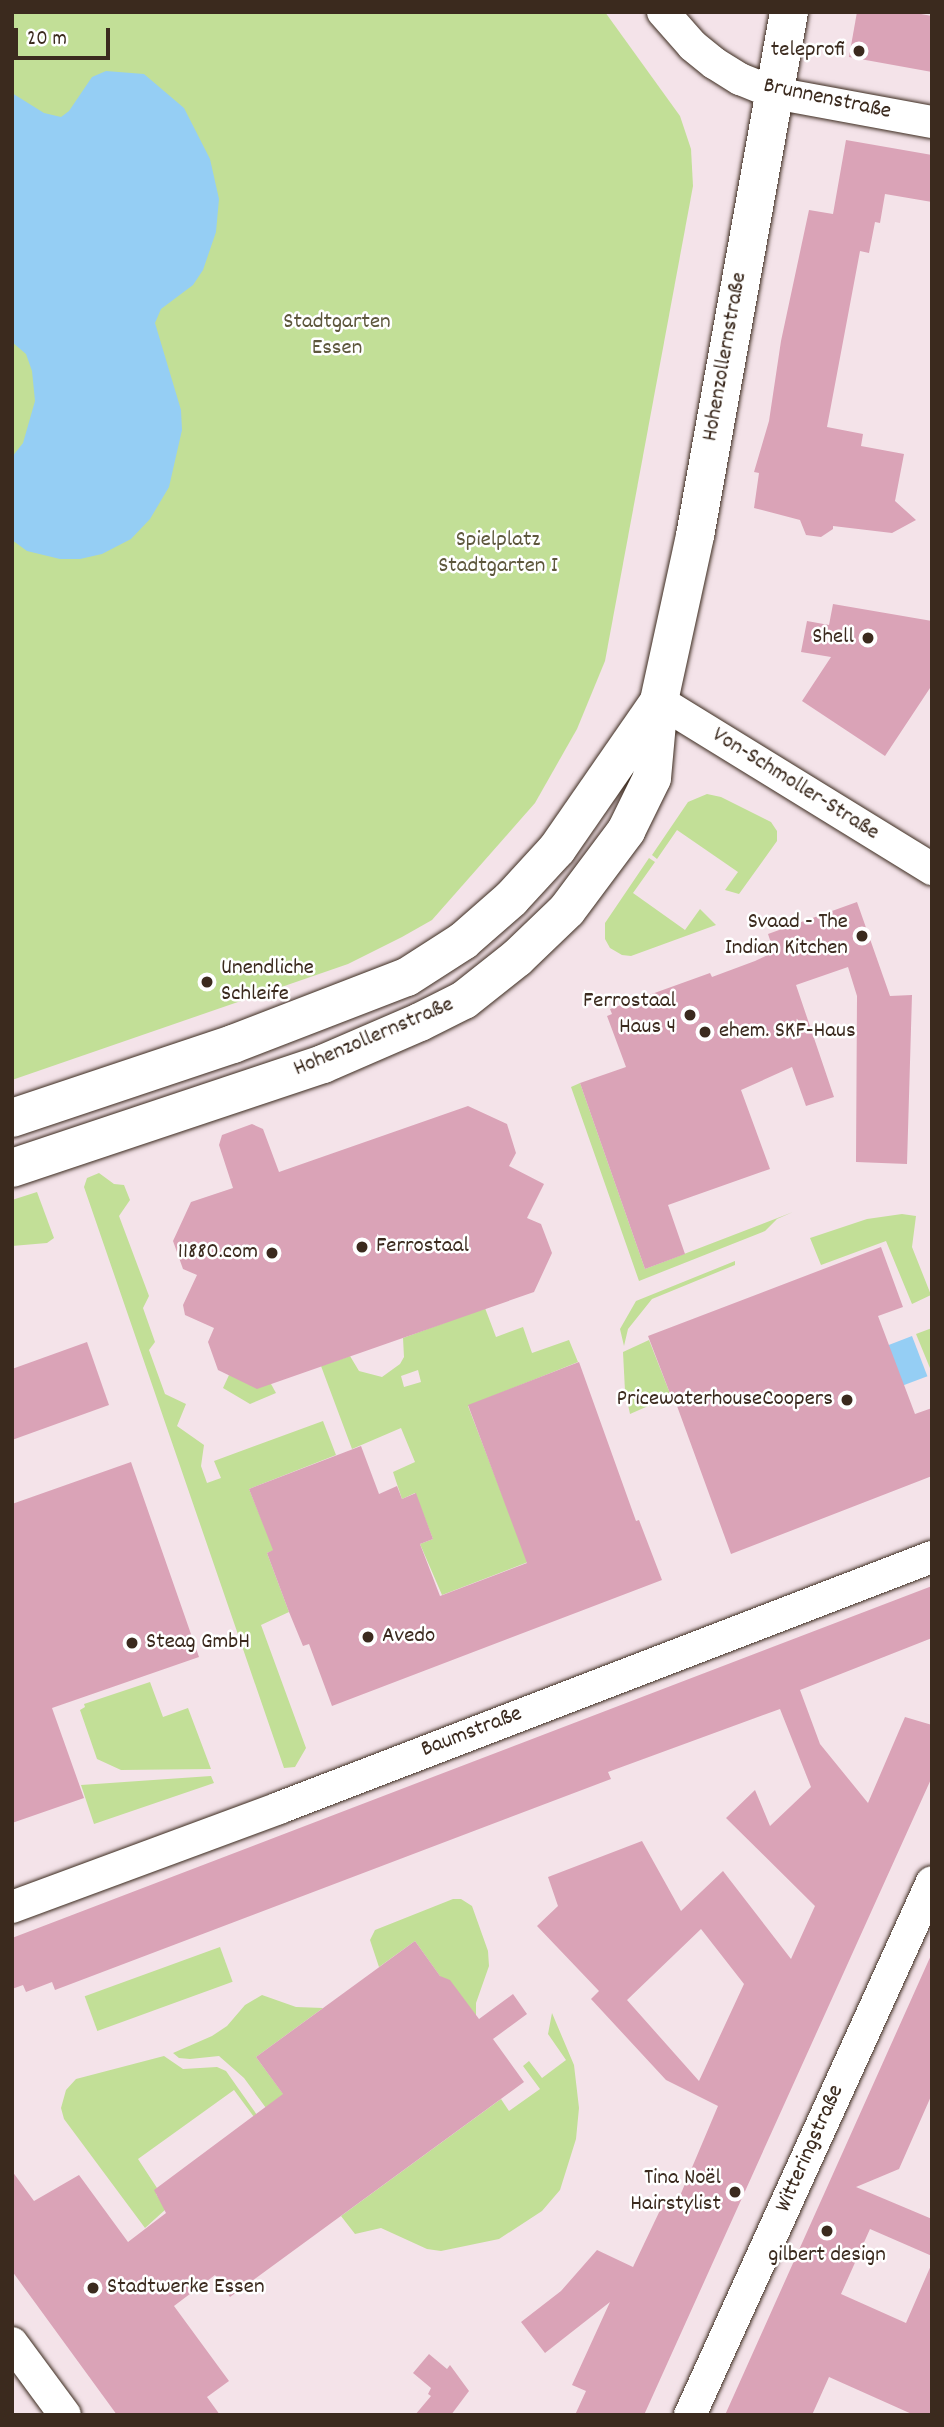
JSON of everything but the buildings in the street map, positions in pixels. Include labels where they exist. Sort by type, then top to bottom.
[{"type":"main road","name":"Hohenzollernstraße","points":[[12,1168],[323,1063],[420,1022],[464,1000],[488,982],[567,910],[626,831],[641,807],[652,778],[659,701],[695,536],[789,12]]},
{"type":"main road","name":"Hohenzollernstraße","points":[[12,1118],[245,1040],[354,999],[418,970],[463,941],[511,899],[557,849],[659,701]]},
{"type":"street","name":"Brunnenstraße","points":[[665,13],[714,64],[740,79],[774,93],[932,122]]},
{"type":"street","name":"Von-Schmoller-Straße","points":[[659,701],[932,869]]},
{"type":"street","name":"Baumstraße","points":[[12,1907],[279,1808],[932,1557]]},
{"type":"street","name":"Witteringstraße","points":[[690,2415],[932,1882]]},
{"type":"street","points":[[12,2343],[65,2415]]},
{"type":"green space","name":"Stadtgarten Essen","points":[[12,12],[605,12],[680,116],[691,149],[693,186],[605,661],[577,729],[535,803],[432,920],[402,937],[348,964],[12,1080]]},
{"type":"green space","points":[[707,794],[721,797],[771,822],[777,831],[777,841],[739,894],[725,890],[738,872],[677,830],[657,859],[652,855],[688,802]]},
{"type":"green space","points":[[649,858],[655,862],[633,893],[685,930],[700,909],[716,925],[631,956],[622,955],[610,948],[605,939],[605,923]]},
{"type":"green space","points":[[580,1083],[645,1269],[793,1212],[777,1219],[765,1231],[639,1281],[571,1087]]},
{"type":"green space","points":[[99,1173],[114,1184],[124,1185],[130,1200],[119,1216],[149,1296],[143,1308],[155,1342],[149,1350],[165,1394],[186,1404],[177,1426],[204,1445],[201,1466],[207,1483],[221,1478],[214,1461],[323,1421],[336,1455],[249,1489],[274,1550],[267,1553],[289,1612],[261,1625],[306,1748],[295,1767],[284,1768],[84,1187],[87,1178]]},
{"type":"green space","points":[[37,1192],[54,1238],[47,1243],[12,1246],[12,1200]]},
{"type":"green space","points":[[902,1214],[916,1216],[912,1247],[931,1295],[912,1304],[886,1241],[821,1265],[810,1238],[867,1219]]},
{"type":"green space","points":[[735,1261],[735,1265],[652,1299],[628,1329],[624,1346],[620,1329],[636,1301]]},
{"type":"green space","points":[[485,1308],[496,1337],[523,1327],[532,1353],[569,1340],[578,1362],[468,1406],[528,1562],[442,1595],[420,1544],[433,1539],[415,1493],[402,1499],[393,1472],[415,1462],[401,1428],[352,1449],[321,1366],[350,1356],[359,1371],[382,1377],[400,1364],[404,1357],[403,1338]],"holes":[[[418,1370],[421,1382],[404,1387],[401,1376]]]},
{"type":"green space","points":[[932,1328],[932,1373],[916,1334]]},
{"type":"green space","points":[[649,1340],[671,1396],[630,1414],[625,1391],[623,1352]]},
{"type":"green space","points":[[229,1375],[271,1384],[276,1393],[250,1404],[223,1388]]},
{"type":"green space","points":[[150,1682],[163,1717],[188,1708],[211,1769],[121,1770],[97,1759],[80,1710],[85,1707],[84,1704]]},
{"type":"green space","points":[[211,1776],[214,1783],[94,1824],[81,1785]]},
{"type":"green space","points":[[453,1899],[461,1899],[472,1906],[488,1951],[489,1966],[476,2003],[476,2016],[442,1979],[415,1941],[379,1967],[370,1940],[375,1930]]},
{"type":"green space","points":[[220,1947],[233,1982],[97,2031],[85,1996]]},
{"type":"green space","points":[[262,1995],[296,2007],[323,2008],[256,2057],[284,2095],[266,2108],[244,2078],[219,2056],[190,2059],[179,2058],[173,2053],[212,2036],[227,2026],[245,2005]]},
{"type":"green space","points":[[552,2013],[574,2065],[579,2108],[576,2139],[560,2190],[542,2211],[499,2239],[441,2251],[427,2249],[381,2228],[355,2234],[341,2216],[501,2099],[509,2111],[540,2089],[523,2066],[529,2061],[542,2078],[566,2060],[548,2034]]},
{"type":"green space","points":[[164,2056],[183,2069],[217,2067],[226,2071],[257,2115],[254,2117],[234,2090],[138,2159],[157,2188],[156,2194],[166,2209],[145,2228],[64,2119],[61,2108],[66,2090],[76,2079]]},
{"type":"water","points":[[106,71],[144,74],[184,108],[210,159],[219,199],[216,232],[203,270],[193,285],[161,309],[155,323],[181,410],[182,430],[169,487],[150,519],[131,539],[102,554],[80,559],[60,559],[27,551],[12,540],[12,457],[23,443],[35,401],[32,371],[26,354],[12,342],[12,93],[44,113],[61,117],[69,111],[92,77]]},
{"type":"water","points":[[912,1336],[927,1376],[902,1386],[887,1346]]},
{"type":"place","name":"teleprofi","points":[[859,51]]},
{"type":"place","name":"Shell","points":[[868,638]]},
{"type":"place","name":"Svaad - The Indian Kitchen","points":[[862,936]]},
{"type":"place","name":"Unendliche Schleife","points":[[207,982]]},
{"type":"place","name":"Ferrostaal Haus 4","points":[[690,1015]]},
{"type":"place","name":"ehem. SKF-Haus","points":[[705,1032]]},
{"type":"place","name":"Ferrostaal","points":[[362,1247]]},
{"type":"place","name":"11880.com","points":[[272,1253]]},
{"type":"place","name":"PricewaterhouseCoopers","points":[[847,1400]]},
{"type":"place","name":"Avedo","points":[[368,1637]]},
{"type":"place","name":"Steag GmbH","points":[[132,1643]]},
{"type":"place","name":"Tina Noël Hairstylist","points":[[735,2192]]},
{"type":"place","name":"gilbert design","points":[[827,2231]]},
{"type":"place","name":"Stadtwerke Essen","points":[[93,2288]]},
{"type":"park label","name":"Spielplatz Stadtgarten I","points":[[498,554]]}]
